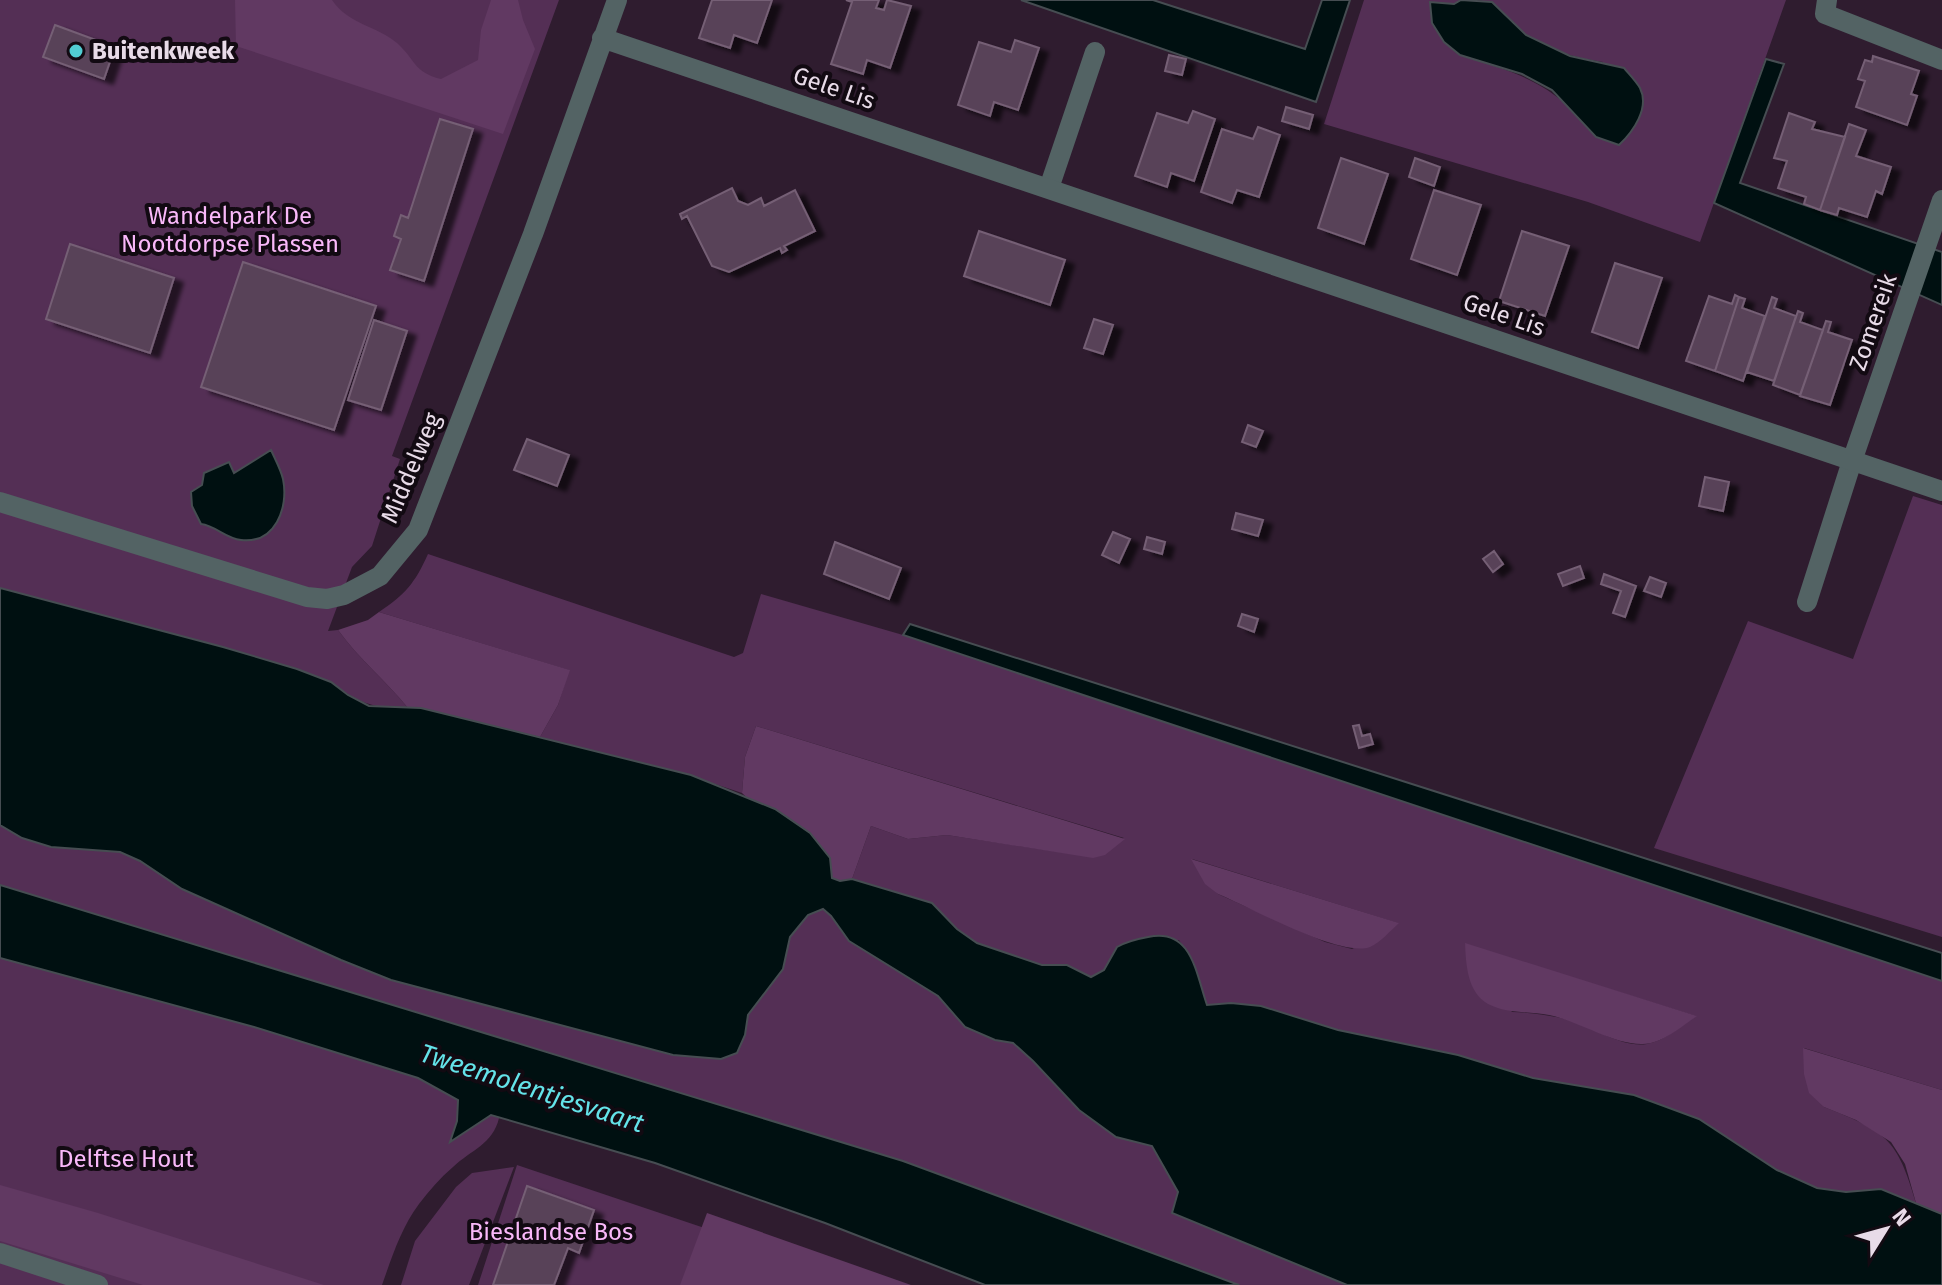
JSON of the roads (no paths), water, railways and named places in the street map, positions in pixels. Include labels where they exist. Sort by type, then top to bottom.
[{"type":"street","name":"Middelweg","points":[[0,502],[307,597],[327,599],[344,595],[380,576],[418,530],[533,234],[617,0]]},
{"type":"street","points":[[1827,0],[1825,14],[1942,60]]},
{"type":"street","name":"Gele Lis","points":[[602,38],[1942,491]]},
{"type":"street","points":[[1049,188],[1095,52]]},
{"type":"street","name":"Zomereik","points":[[1807,602],[1942,200]]},
{"type":"street","points":[[0,1253],[98,1285]]},
{"type":"water","points":[[1021,0],[1153,0],[1305,49],[1322,0],[1350,0],[1316,102]]},
{"type":"water","points":[[1461,0],[1492,2],[1526,35],[1570,56],[1624,68],[1643,96],[1641,111],[1630,133],[1619,145],[1596,137],[1552,90],[1522,74],[1460,55],[1444,42],[1432,23],[1430,2],[1454,4]]},
{"type":"water","points":[[1766,59],[1784,64],[1740,183],[1942,252],[1942,305],[1714,203]]},
{"type":"water","points":[[271,450],[282,476],[284,501],[271,530],[253,540],[241,540],[201,524],[192,506],[191,492],[202,485],[204,473],[229,462],[234,473]]},
{"type":"water","points":[[0,588],[297,669],[331,682],[369,706],[421,708],[691,775],[775,809],[810,833],[830,858],[832,878],[840,881],[852,879],[932,903],[957,929],[977,943],[1042,965],[1067,965],[1091,977],[1104,970],[1117,947],[1136,939],[1163,936],[1174,939],[1190,956],[1207,1005],[1231,1003],[1261,1006],[1338,1030],[1458,1055],[1533,1078],[1634,1095],[1699,1119],[1777,1170],[1817,1188],[1846,1192],[1881,1189],[1942,1214],[1942,1285],[1347,1285],[1172,1213],[1178,1192],[1152,1146],[1116,1137],[1079,1110],[1013,1043],[995,1040],[965,1027],[938,996],[849,941],[823,909],[808,915],[790,937],[783,969],[748,1015],[745,1035],[737,1053],[721,1059],[673,1055],[391,980],[182,889],[140,861],[120,852],[51,847],[22,838],[0,825]]},
{"type":"water","points":[[910,624],[1942,953],[1942,981],[903,635]]},
{"type":"water","name":"Tweemolentjesvaart","points":[[0,885],[903,1161],[1239,1285],[985,1285],[825,1223],[655,1163],[491,1115],[450,1142],[457,1121],[458,1100],[418,1078],[254,1027],[0,958]]},
{"type":"place","name":"Buitenkweek","points":[[76,51]]},
{"type":"park label","name":"Wandelpark De Nootdorpse Plassen","points":[[230,230]]},
{"type":"park label","name":"Delftse Hout","points":[[126,1159]]},
{"type":"park label","name":"Bieslandse Bos","points":[[551,1232]]}]
